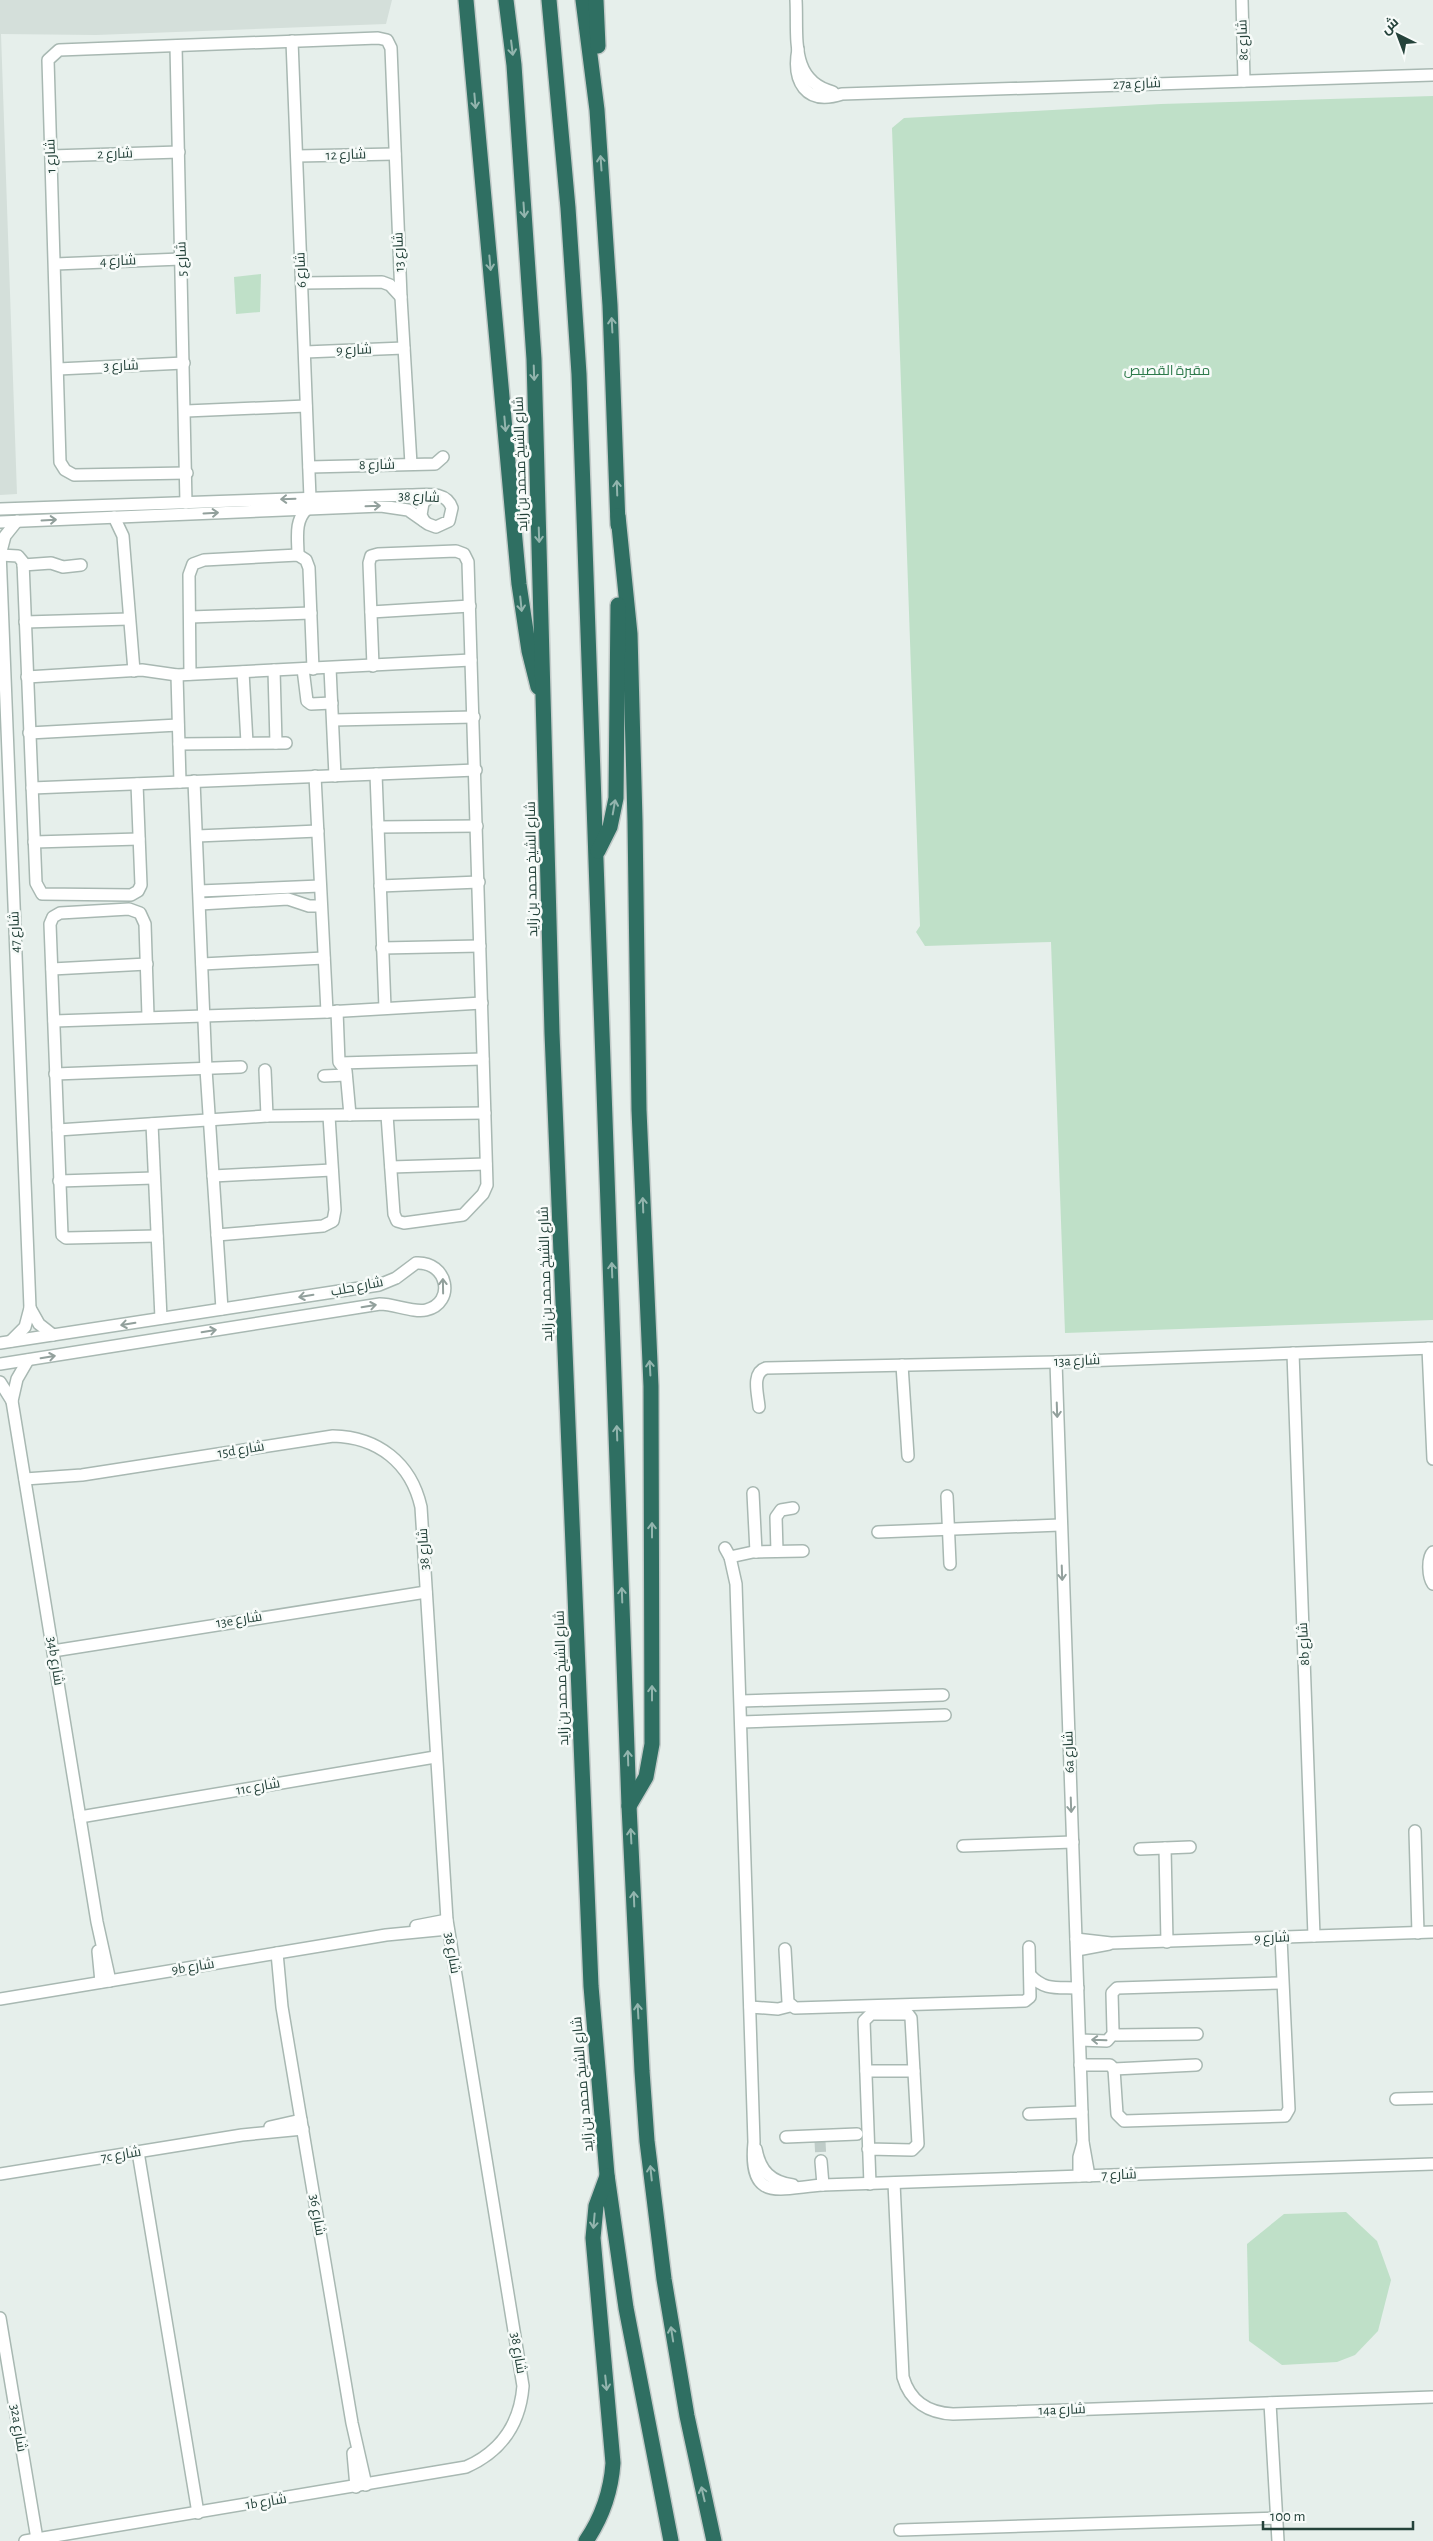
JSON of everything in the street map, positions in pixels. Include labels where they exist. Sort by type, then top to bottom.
[{"type":"highway","points":[[466,0],[523,618],[545,714]]},
{"type":"highway","name":"شارع الشيخ محمد بن زايد","points":[[506,0],[514,65],[534,359],[545,714],[552,1033],[593,2015],[607,2175],[626,2308],[672,2541]]},
{"type":"highway","points":[[549,0],[567,198],[579,374],[598,853],[630,1806],[642,2071],[655,2210],[674,2348],[714,2541]]},
{"type":"highway","points":[[583,0],[597,110],[613,343],[618,516],[619,662],[616,798],[610,827],[598,853]]},
{"type":"highway","points":[[596,0],[597,110]]},
{"type":"highway","points":[[618,516],[622,543],[631,658],[639,1110],[651,1422],[652,1744],[646,1777],[630,1806]]},
{"type":"highway","points":[[586,2541],[605,2507],[611,2484],[613,2463],[593,2238],[596,2206],[607,2175]]},
{"type":"street","name":"27a شارع","points":[[796,0],[798,48],[796,75],[804,88],[823,97],[842,94],[1433,75]]},
{"type":"street","name":"8c شارع","points":[[1242,0],[1244,80]]},
{"type":"street","name":"شارع 1","points":[[187,473],[74,475],[65,470],[60,462],[48,60],[55,52],[65,49],[378,38],[387,40]]},
{"type":"street","name":"شارع 13","points":[[387,40],[391,48],[399,265],[411,464]]},
{"type":"street","name":"شارع 6","points":[[292,41],[309,467],[308,504]]},
{"type":"street","name":"شارع 5","points":[[176,46],[187,473],[191,481],[189,503]]},
{"type":"street","name":"شارع 2","points":[[51,156],[179,152]]},
{"type":"street","name":"شارع 12","points":[[297,156],[395,154]]},
{"type":"street","name":"شارع 4","points":[[54,264],[182,259]]},
{"type":"street","points":[[374,281],[388,276],[399,265]]},
{"type":"street","points":[[302,283],[374,281],[390,285],[401,297]]},
{"type":"street","name":"شارع 9","points":[[305,352],[404,348]]},
{"type":"street","name":"شارع 3","points":[[58,369],[184,363]]},
{"type":"street","points":[[186,411],[306,406]]},
{"type":"street","name":"شارع 8","points":[[309,467],[435,464],[443,457]]},
{"type":"street","points":[[424,521],[421,509],[426,498],[432,495]]},
{"type":"street","name":"شارع 38","points":[[0,509],[189,503],[308,504],[390,506],[408,510],[432,526],[441,526],[451,517],[452,508],[448,500],[440,495],[432,495],[308,504],[288,510],[0,522]]},
{"type":"street","points":[[298,556],[298,525],[308,504]]},
{"type":"street","points":[[288,510],[298,525]]},
{"type":"street","points":[[114,517],[123,536]]},
{"type":"street","points":[[133,517],[126,525],[123,536],[134,671]]},
{"type":"street","name":"شارع 47","points":[[5,1342],[25,1327],[30,1308],[0,553],[5,536],[17,522]]},
{"type":"street","points":[[373,666],[369,563],[372,556],[378,554],[460,552],[468,562],[470,606],[486,1164],[486,1188],[466,1213],[457,1217],[404,1223],[395,1218],[387,1115]]},
{"type":"street","points":[[0,553],[18,556],[23,565],[36,887],[42,894],[131,894],[138,891],[141,885],[137,784]]},
{"type":"street","points":[[190,674],[190,569],[198,561],[298,556],[306,560],[309,568],[311,613],[307,701],[311,704],[332,704]]},
{"type":"street","points":[[23,565],[51,562],[62,567],[81,565]]},
{"type":"street","points":[[371,612],[470,606]]},
{"type":"street","points":[[190,617],[311,613]]},
{"type":"street","points":[[25,622],[129,619]]},
{"type":"street","points":[[27,677],[134,671],[176,675],[472,660]]},
{"type":"street","points":[[330,668],[335,776]]},
{"type":"street","points":[[179,744],[281,743],[274,670]]},
{"type":"street","points":[[244,672],[247,743]]},
{"type":"street","points":[[176,675],[180,782]]},
{"type":"street","points":[[333,720],[474,717]]},
{"type":"street","points":[[30,733],[178,725]]},
{"type":"street","points":[[32,788],[476,770]]},
{"type":"street","points":[[376,774],[385,1008]]},
{"type":"street","points":[[315,776],[324,958],[340,1064],[346,1075],[350,1115]]},
{"type":"street","points":[[194,781],[206,1069],[222,1309]]},
{"type":"street","points":[[378,827],[477,826]]},
{"type":"street","points":[[197,836],[318,831]]},
{"type":"street","points":[[34,842],[139,839]]},
{"type":"street","points":[[380,886],[479,882]]},
{"type":"street","points":[[199,891],[320,886]]},
{"type":"street","points":[[200,904],[288,899],[309,906],[321,906]]},
{"type":"street","points":[[148,1016],[144,918],[135,910],[60,913],[53,917],[50,924],[59,1181],[64,1237],[157,1236]]},
{"type":"street","points":[[382,948],[480,946]]},
{"type":"street","points":[[202,964],[324,958]]},
{"type":"street","points":[[52,969],[147,964]]},
{"type":"street","points":[[54,1021],[148,1016],[332,1011],[482,1003]]},
{"type":"street","points":[[340,1064],[483,1059]]},
{"type":"street","points":[[56,1074],[241,1067]]},
{"type":"street","points":[[265,1070],[267,1116]]},
{"type":"street","points":[[324,1076],[346,1075]]},
{"type":"street","points":[[58,1130],[267,1116],[485,1113]]},
{"type":"street","points":[[217,1235],[329,1225],[335,1216],[329,1116]]},
{"type":"street","points":[[152,1124],[161,1318]]},
{"type":"street","points":[[391,1167],[486,1164]]},
{"type":"street","points":[[213,1176],[332,1170]]},
{"type":"street","points":[[59,1181],[154,1178]]},
{"type":"street","name":"شارع حلب","points":[[0,1364],[380,1304],[426,1310],[439,1303],[445,1289],[445,1282],[442,1274],[431,1264],[416,1263],[396,1278],[379,1285],[5,1342]]},
{"type":"street","points":[[30,1308],[39,1324],[53,1335]]},
{"type":"street","points":[[1430,1348],[1433,1459]]},
{"type":"street","name":"13a شارع","points":[[758,1407],[757,1377],[763,1369],[1056,1362],[1430,1348]]},
{"type":"street","name":"8b شارع","points":[[1293,1353],[1314,1936]]},
{"type":"street","name":"34b شارع","points":[[28,1360],[16,1379],[12,1401],[106,1982]]},
{"type":"street","name":"6a شارع","points":[[1056,1362],[1060,1525],[1083,2142],[1079,2157],[1084,2176]]},
{"type":"street","points":[[902,1365],[908,1456]]},
{"type":"street","name":"34b شارع","points":[[0,1382],[12,1401]]},
{"type":"street","name":"15d شارع","points":[[26,1484],[333,1436],[367,1441],[396,1459]]},
{"type":"street","name":"شارع 38","points":[[396,1459],[415,1486],[422,1507],[447,1924],[523,2386],[520,2409],[510,2432],[500,2444]]},
{"type":"street","points":[[753,1492],[756,1552],[803,1551]]},
{"type":"street","points":[[948,1496],[950,1564]]},
{"type":"street","points":[[777,1551],[776,1521],[781,1510],[793,1508]]},
{"type":"street","points":[[755,1521],[776,1521]]},
{"type":"street","points":[[878,1532],[1060,1525]]},
{"type":"street","name":"شارع 7","points":[[756,1552],[728,1552],[736,1584],[754,2142],[760,2164],[769,2176],[782,2183],[806,2187],[1433,2164]]},
{"type":"street","points":[[1433,1552],[1429,1557],[1430,1577],[1433,1584]]},
{"type":"street","name":"13e شارع","points":[[53,1651],[426,1592]]},
{"type":"street","points":[[741,1701],[943,1695]]},
{"type":"street","points":[[741,1722],[945,1715]]},
{"type":"street","name":"11c شارع","points":[[80,1817],[436,1757]]},
{"type":"street","points":[[1415,1831],[1418,1933]]},
{"type":"street","points":[[963,1846],[1073,1842]]},
{"type":"street","points":[[1165,1848],[1166,1942]]},
{"type":"street","points":[[1140,1849],[1190,1848]]},
{"type":"street","name":"9b شارع","points":[[0,1999],[447,1924]]},
{"type":"street","name":"شارع 9","points":[[1076,1945],[1433,1932]]},
{"type":"street","points":[[1080,2065],[1110,2064],[1114,2069],[1117,2114],[1124,2121],[1283,2117],[1289,2109],[1281,1938]]},
{"type":"street","points":[[750,2007],[778,2009],[790,2006],[795,2008],[1025,2001],[1030,1997],[1029,1947]]},
{"type":"street","points":[[785,1949],[790,2006]]},
{"type":"street","name":"شارع 36","points":[[273,1954],[361,2486]]},
{"type":"street","points":[[1030,1975],[1039,1984],[1046,1987],[1078,1988]]},
{"type":"street","points":[[1080,2040],[1107,2041],[1114,2033],[1111,1994],[1117,1988],[1282,1983]]},
{"type":"street","points":[[868,2149],[912,2150],[917,2146],[911,2016],[908,2014],[871,2014],[864,2021],[868,2149],[870,2184]]},
{"type":"street","points":[[1114,2033],[1118,2036],[1197,2034]]},
{"type":"street","points":[[1114,2069],[1196,2065]]},
{"type":"street","points":[[866,2071],[914,2071]]},
{"type":"street","points":[[1396,2098],[1433,2098]]},
{"type":"street","points":[[1029,2114],[1082,2112]]},
{"type":"street","name":"7c شارع","points":[[0,2174],[302,2124]]},
{"type":"street","points":[[786,2137],[820,2138],[857,2134]]},
{"type":"street","points":[[138,2152],[198,2513]]},
{"type":"street","points":[[821,2161],[824,2185]]},
{"type":"street","name":"14a شارع","points":[[894,2183],[903,2378],[912,2396],[926,2408],[953,2414],[1433,2397]]},
{"type":"street","name":"32a شارع","points":[[0,2318],[37,2539]]},
{"type":"street","points":[[1270,2403],[1278,2541]]},
{"type":"street","name":"1b شارع","points":[[25,2541],[466,2467],[485,2458],[500,2444]]},
{"type":"street","points":[[900,2530],[1277,2518]]},
{"type":"shaded area","points":[[0,0],[392,0],[386,24],[96,35],[1,34],[17,494],[0,495]]},
{"type":"green space","name":"مقبرة القصيص","points":[[1433,96],[1433,1320],[1065,1333],[1051,942],[925,946],[916,932],[920,926],[892,128],[904,118],[1161,104]]},
{"type":"green space","points":[[261,274],[260,312],[236,314],[234,277]]},
{"type":"green space","points":[[1346,2212],[1377,2241],[1391,2280],[1378,2331],[1355,2355],[1337,2362],[1282,2365],[1249,2341],[1247,2244],[1284,2214]]},
{"type":"tunnel","points":[[820,2141],[821,2161]]}]
